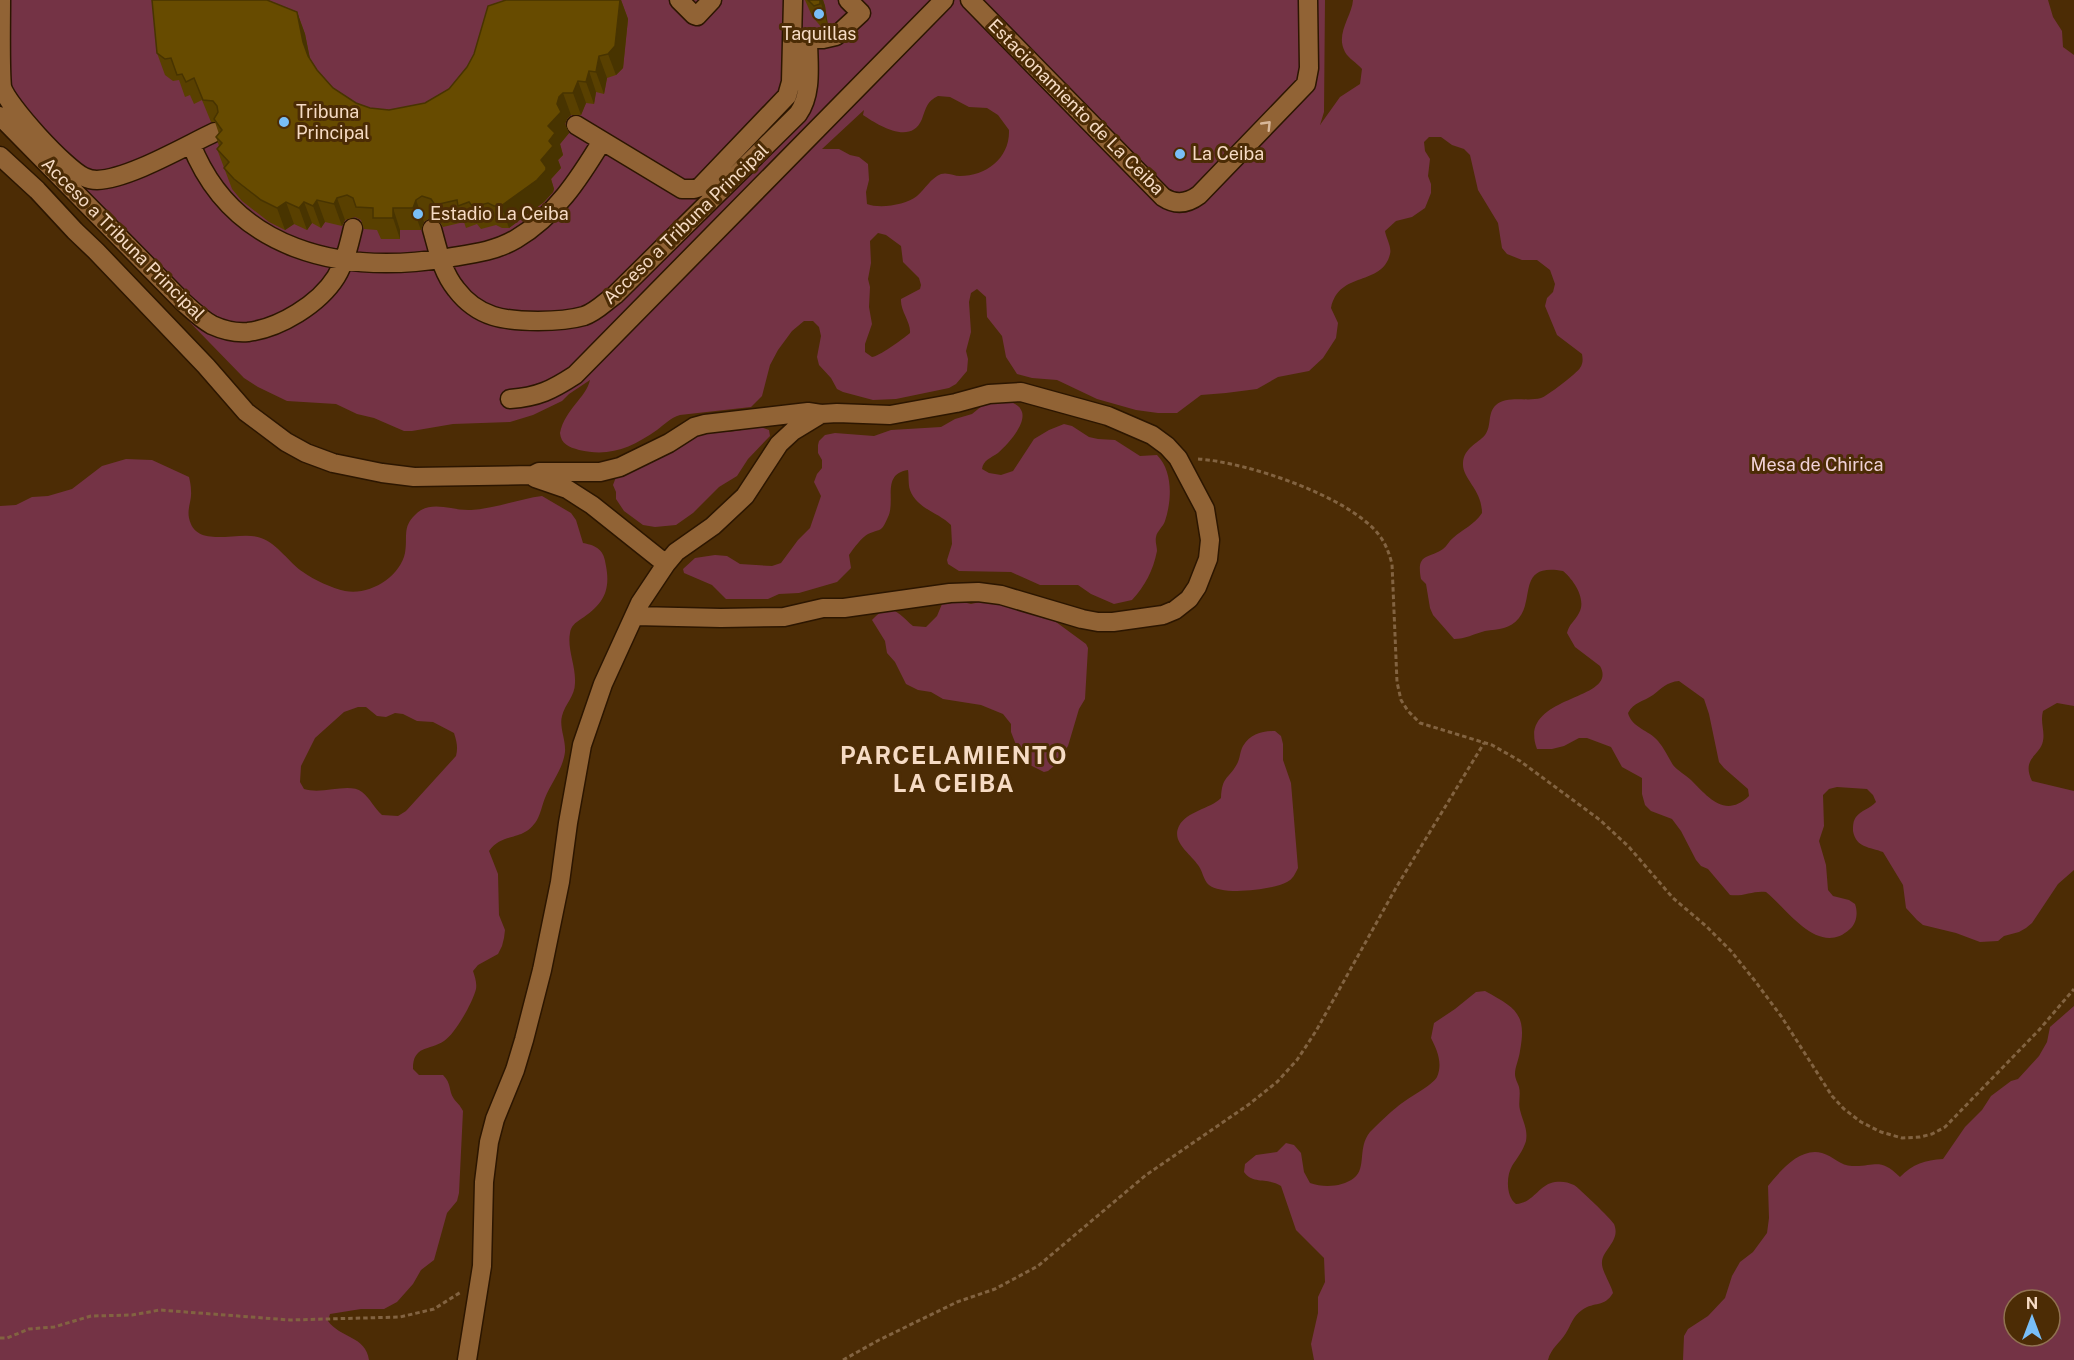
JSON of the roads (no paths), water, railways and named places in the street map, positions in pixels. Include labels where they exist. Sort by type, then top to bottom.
[{"type":"street","name":"Acceso a Tribuna Principal","points":[[1,0],[2,85],[8,101],[57,153],[84,177],[98,180],[122,176],[215,132]]},
{"type":"street","points":[[679,0],[697,16],[712,0]]},
{"type":"street","name":"Acceso a Tribuna Principal","points":[[432,229],[447,276],[456,290],[480,310],[493,317],[517,322],[560,321],[595,311],[615,295],[798,114],[807,90],[793,0]]},
{"type":"street","points":[[510,399],[528,398],[546,393],[575,375],[944,0]]},
{"type":"street","name":"Estacionamiento de La Ceiba","points":[[970,0],[1163,197],[1177,203],[1192,200],[1199,195],[1306,84],[1309,68],[1308,0]]},
{"type":"street","points":[[800,39],[824,39],[836,36],[855,7]]},
{"type":"street","name":"Acceso a Tribuna Principal","points":[[576,125],[682,189],[700,187],[787,96],[800,39]]},
{"type":"street","name":"Acceso a Tribuna Principal","points":[[0,116],[183,302],[211,324],[223,329],[248,332],[284,320],[323,294],[336,278],[344,261],[353,228]]},
{"type":"street","points":[[191,144],[196,158],[218,193],[252,223],[284,243],[319,256],[344,261],[375,263],[441,259],[495,248],[525,232],[558,205],[602,141]]},
{"type":"street","points":[[0,156],[37,190],[184,342],[246,412],[286,442],[306,453],[333,463],[382,473],[414,477],[533,476],[567,489],[592,505],[666,564]]},
{"type":"street","points":[[533,476],[539,472],[600,472],[620,466],[669,443],[694,426],[705,424],[808,412],[890,415],[956,404],[989,394],[1021,392],[1108,416],[1152,435],[1167,446],[1178,458],[1205,509],[1210,540],[1208,559],[1197,587],[1189,599],[1175,610],[1163,615],[1135,620],[1098,622],[1000,595],[978,592],[950,593],[844,608],[824,608],[784,617],[635,616]]},
{"type":"street","points":[[467,1360],[481,1275],[484,1244],[484,1182],[489,1142],[524,1040],[542,970],[560,882],[582,745],[603,684],[635,616],[654,580],[666,564],[676,552],[713,526],[746,496],[779,444],[793,430],[821,414]]},
{"type":"place","name":"Taquillas","points":[[819,14]]},
{"type":"place","name":"Tribuna Principal","points":[[284,122]]},
{"type":"place","name":"La Ceiba","points":[[1180,154]]},
{"type":"place","name":"Estadio La Ceiba","points":[[418,214]]},
{"type":"district","name":"PARCELAMIENTO LA CEIBA","points":[[954,770]]},
{"type":"park label","name":"Mesa de Chirica","points":[[1817,465]]}]
